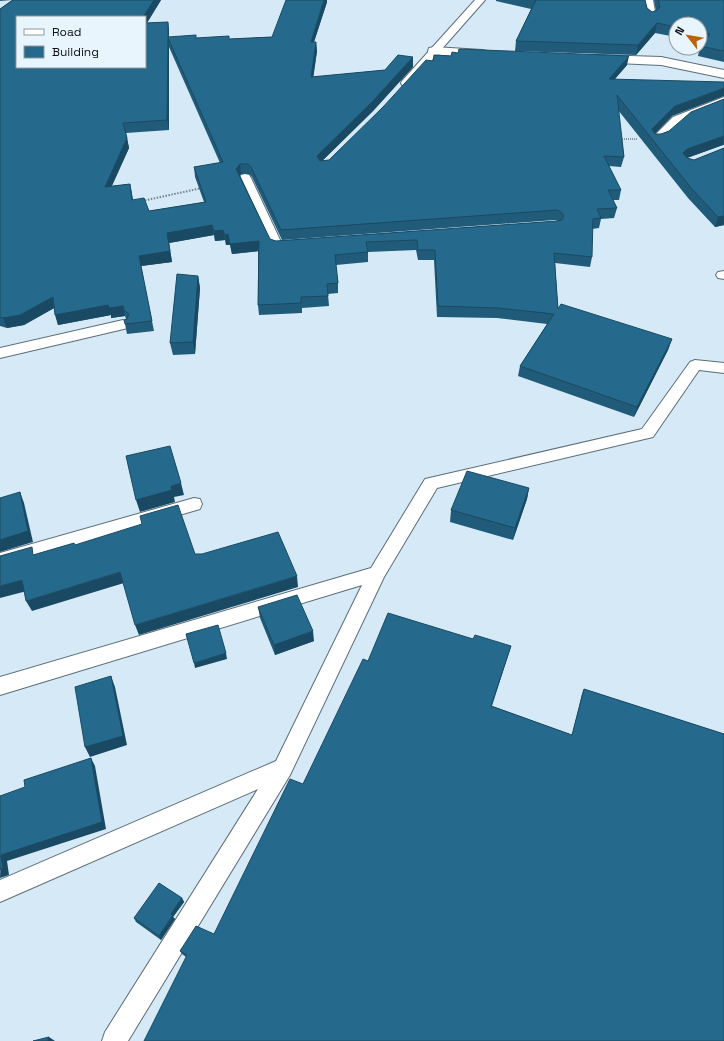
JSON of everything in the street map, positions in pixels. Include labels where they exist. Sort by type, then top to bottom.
[{"type":"street","points":[[434,51],[492,55]]},
{"type":"street","points":[[589,59],[661,61],[724,74]]},
{"type":"street","points":[[658,139],[678,120],[712,112],[724,101]]},
{"type":"lane","points":[[397,93],[480,0]]},
{"type":"lane","points":[[648,0],[651,17]]},
{"type":"lane","points":[[245,178],[277,246],[308,244]]},
{"type":"lane","points":[[0,353],[123,325]]},
{"type":"lane","points":[[114,1041],[283,768],[377,573],[431,482],[647,432],[695,364],[724,368]]},
{"type":"lane","points":[[0,560],[194,504]]},
{"type":"lane","points":[[0,686],[377,573]]},
{"type":"lane","points":[[0,890],[283,768]]},
{"type":"path","points":[[618,139],[658,139]]},
{"type":"path","points":[[137,202],[206,186]]},
{"type":"building","points":[[13,0],[154,0],[144,16],[16,16],[16,68],[146,68],[146,23],[168,22],[168,37],[196,35],[196,38],[229,36],[229,39],[272,37],[286,0],[324,0],[311,42],[316,42],[311,77],[385,70],[398,55],[413,57],[373,101],[317,156],[320,161],[329,160],[383,107],[426,60],[433,61],[434,55],[451,56],[452,52],[458,53],[459,49],[629,56],[609,79],[724,82],[724,88],[675,106],[652,129],[655,134],[661,134],[669,131],[691,112],[724,99],[724,136],[687,149],[683,153],[687,158],[694,160],[724,148],[724,216],[718,217],[691,188],[617,95],[624,157],[604,156],[621,190],[608,190],[617,208],[597,209],[601,218],[593,219],[592,257],[554,253],[558,309],[561,304],[672,339],[637,407],[520,366],[554,314],[498,308],[438,306],[435,250],[418,250],[417,240],[366,242],[368,252],[335,255],[338,283],[327,284],[328,296],[301,297],[301,303],[258,305],[259,241],[230,244],[228,234],[225,235],[223,230],[214,231],[212,225],[167,233],[170,251],[139,256],[152,321],[125,324],[124,320],[127,319],[129,314],[124,310],[123,306],[109,308],[108,305],[55,315],[53,297],[20,315],[3,318],[0,317],[0,9]],"holes":[[[168,38],[223,162],[194,167],[206,202],[149,211],[144,198],[132,200],[130,184],[105,187],[127,138],[123,123],[167,120]],[[240,164],[248,164],[251,167],[281,230],[557,210],[564,215],[562,220],[557,221],[276,241],[270,239],[236,169]]]},
{"type":"building","points":[[536,0],[645,0],[647,8],[652,12],[660,7],[658,0],[724,0],[724,51],[708,48],[708,36],[710,34],[708,34],[708,16],[668,16],[668,25],[657,23],[638,45],[516,41]]},
{"type":"building","points":[[177,274],[198,276],[193,342],[170,343]]},
{"type":"building","points":[[170,446],[181,483],[171,486],[172,490],[136,500],[126,456]]},
{"type":"building","points":[[467,471],[529,488],[515,528],[451,510]]},
{"type":"building","points":[[20,492],[28,531],[0,540],[0,498]]},
{"type":"building","points":[[178,505],[195,554],[202,554],[278,532],[297,576],[135,625],[120,572],[26,601],[22,580],[0,586],[0,556],[32,547],[33,555],[74,543],[75,545],[142,524],[140,516]]},
{"type":"building","points":[[297,595],[313,631],[274,645],[258,607]]},
{"type":"building","points":[[388,613],[473,639],[475,635],[511,646],[491,706],[572,735],[584,689],[724,734],[724,1041],[144,1041],[187,955],[180,951],[196,926],[214,934],[290,779],[303,784],[363,659],[368,661]]},
{"type":"building","points":[[218,625],[226,653],[194,663],[186,634]]},
{"type":"building","points":[[111,676],[123,736],[85,747],[75,687]]},
{"type":"building","points":[[91,758],[102,822],[1,855],[3,868],[0,870],[0,796],[25,787],[24,780]]},
{"type":"building","points":[[159,883],[182,898],[159,936],[134,918]]},
{"type":"building","points":[[49,1037],[47,1041],[33,1041]]}]
